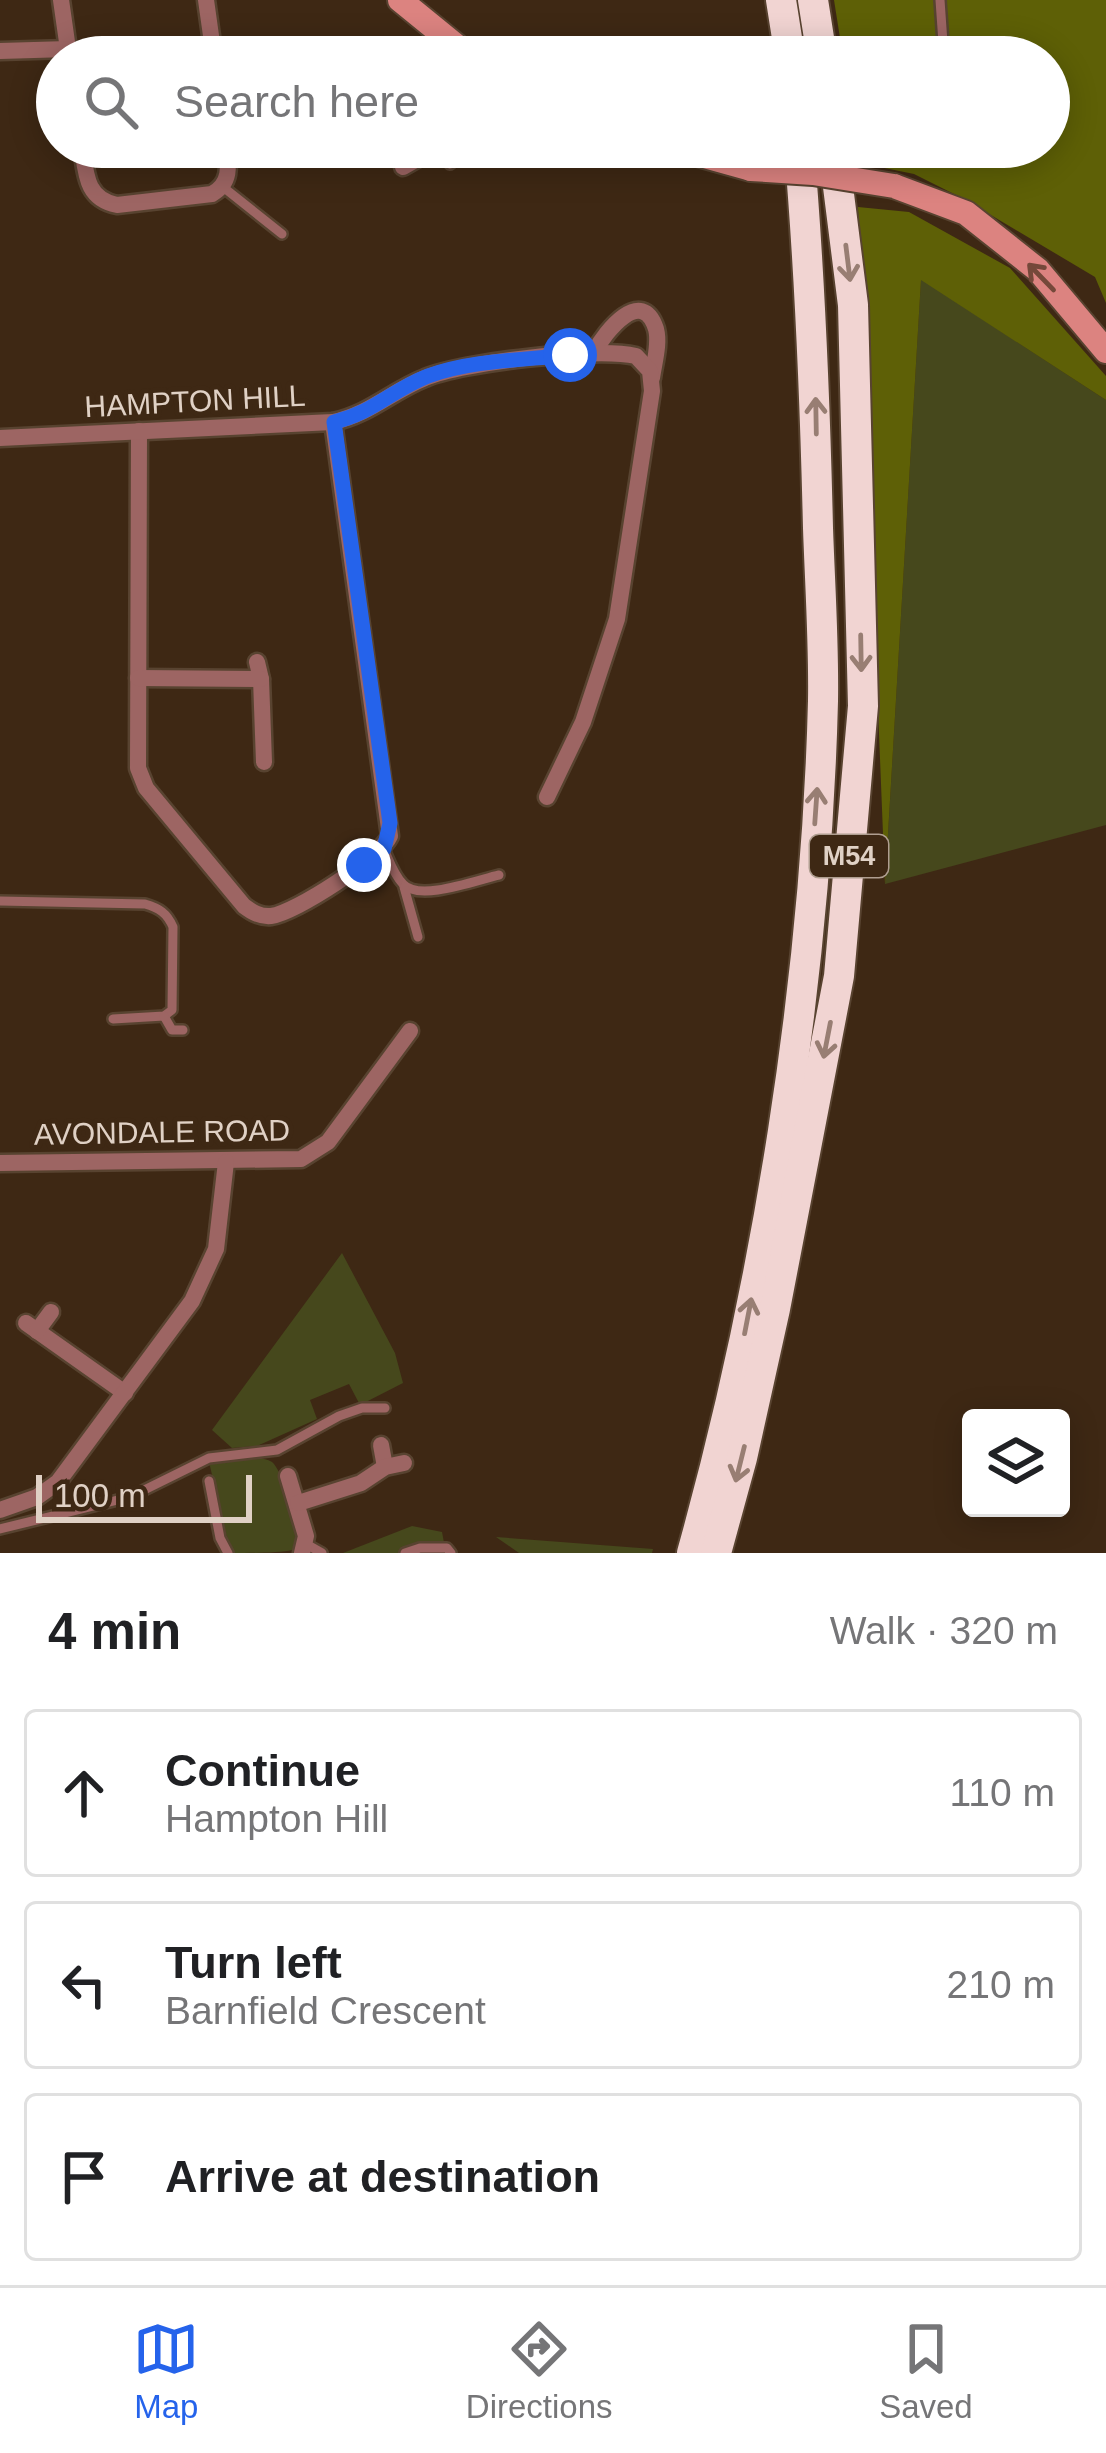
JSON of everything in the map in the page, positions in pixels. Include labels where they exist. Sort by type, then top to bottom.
[{"type":"highway","points":[[781,0],[787,36]]},
{"type":"highway","points":[[813,0],[818,36]]},
{"type":"highway","name":"M54","points":[[692,1553],[768,1218],[804,974],[823,701],[813,300],[801,168]]},
{"type":"highway","name":"M54","points":[[716,1553],[779,1288],[839,976],[861,729],[853,305],[836,168]]},
{"type":"highway","name":"M54","points":[[677,1553],[730,1400]]},
{"type":"street","points":[[61,0],[66,36]]},
{"type":"street","points":[[206,0],[211,36]]},
{"type":"street","points":[[400,0],[444,36]]},
{"type":"street","points":[[0,51],[36,52]]},
{"type":"street","points":[[86,168],[88,183],[106,202],[212,194],[224,188],[229,168]]},
{"type":"street","points":[[747,168],[894,186],[966,213],[1038,270],[1106,351]]},
{"type":"street","points":[[548,796],[583,722],[617,619],[634,528],[658,337],[653,322],[646,315],[621,315],[595,351]]},
{"type":"street","name":"HAMPTON HILL","points":[[0,438],[334,422],[373,410],[411,384],[452,369],[595,351],[636,356],[650,371],[652,381]]},
{"type":"street","points":[[139,431],[138,768],[146,788],[244,906],[265,916],[285,911],[364,865],[384,849],[390,823],[334,422]]},
{"type":"street","points":[[138,678],[259,671],[264,762]]},
{"type":"street","name":"AVONDALE ROAD","points":[[0,1162],[301,1159],[328,1142],[410,1031]]},
{"type":"street","points":[[0,1510],[37,1497],[58,1482],[192,1301],[209,1268],[224,1207],[226,1162]]},
{"type":"street","points":[[51,1312],[32,1327],[125,1393]]},
{"type":"street","points":[[382,1445],[385,1467]]},
{"type":"street","points":[[298,1503],[361,1483],[385,1467],[404,1462]]},
{"type":"street","points":[[288,1476],[310,1550]]},
{"type":"lane","points":[[940,0],[943,36]]},
{"type":"lane","points":[[224,188],[282,234]]},
{"type":"lane","points":[[384,849],[404,887],[418,937]]},
{"type":"lane","points":[[404,887],[431,891],[499,874]]},
{"type":"lane","points":[[0,901],[145,904],[160,909],[173,927],[172,1010],[164,1016],[112,1019]]},
{"type":"lane","points":[[164,1016],[172,1030],[183,1030]]},
{"type":"lane","points":[[0,1529],[130,1497],[209,1458],[277,1450],[339,1416],[362,1408],[385,1408]]},
{"type":"lane","points":[[277,1450],[288,1476]]},
{"type":"lane","points":[[208,1481],[220,1538],[228,1553]]},
{"type":"lane","points":[[405,1553],[435,1548],[451,1553]]},
{"type":"green space","points":[[921,279],[1106,400],[1106,825],[885,884]]},
{"type":"green space","points":[[342,1253],[395,1353],[403,1383],[360,1405],[349,1384],[310,1400],[317,1419],[257,1446],[232,1448],[212,1430]]},
{"type":"green space","points":[[254,1456],[272,1462],[282,1478],[295,1520],[292,1550],[235,1553],[229,1547],[209,1462]]},
{"type":"green space","points":[[412,1526],[442,1532],[446,1553],[343,1553]]},
{"type":"green space","points":[[496,1537],[653,1549],[652,1553],[519,1553]]},
{"type":"shaded area","points":[[834,0],[1106,0],[1106,303],[1095,277],[964,199],[914,174],[885,168],[1070,168],[1070,36],[840,36]]},
{"type":"shaded area","points":[[858,207],[909,212],[1010,268],[1106,376],[1106,400],[921,280],[885,884]]},
{"type":"route","points":[[364,865],[384,849],[390,823],[334,422],[373,410],[425,377],[452,369],[570,355]]}]
